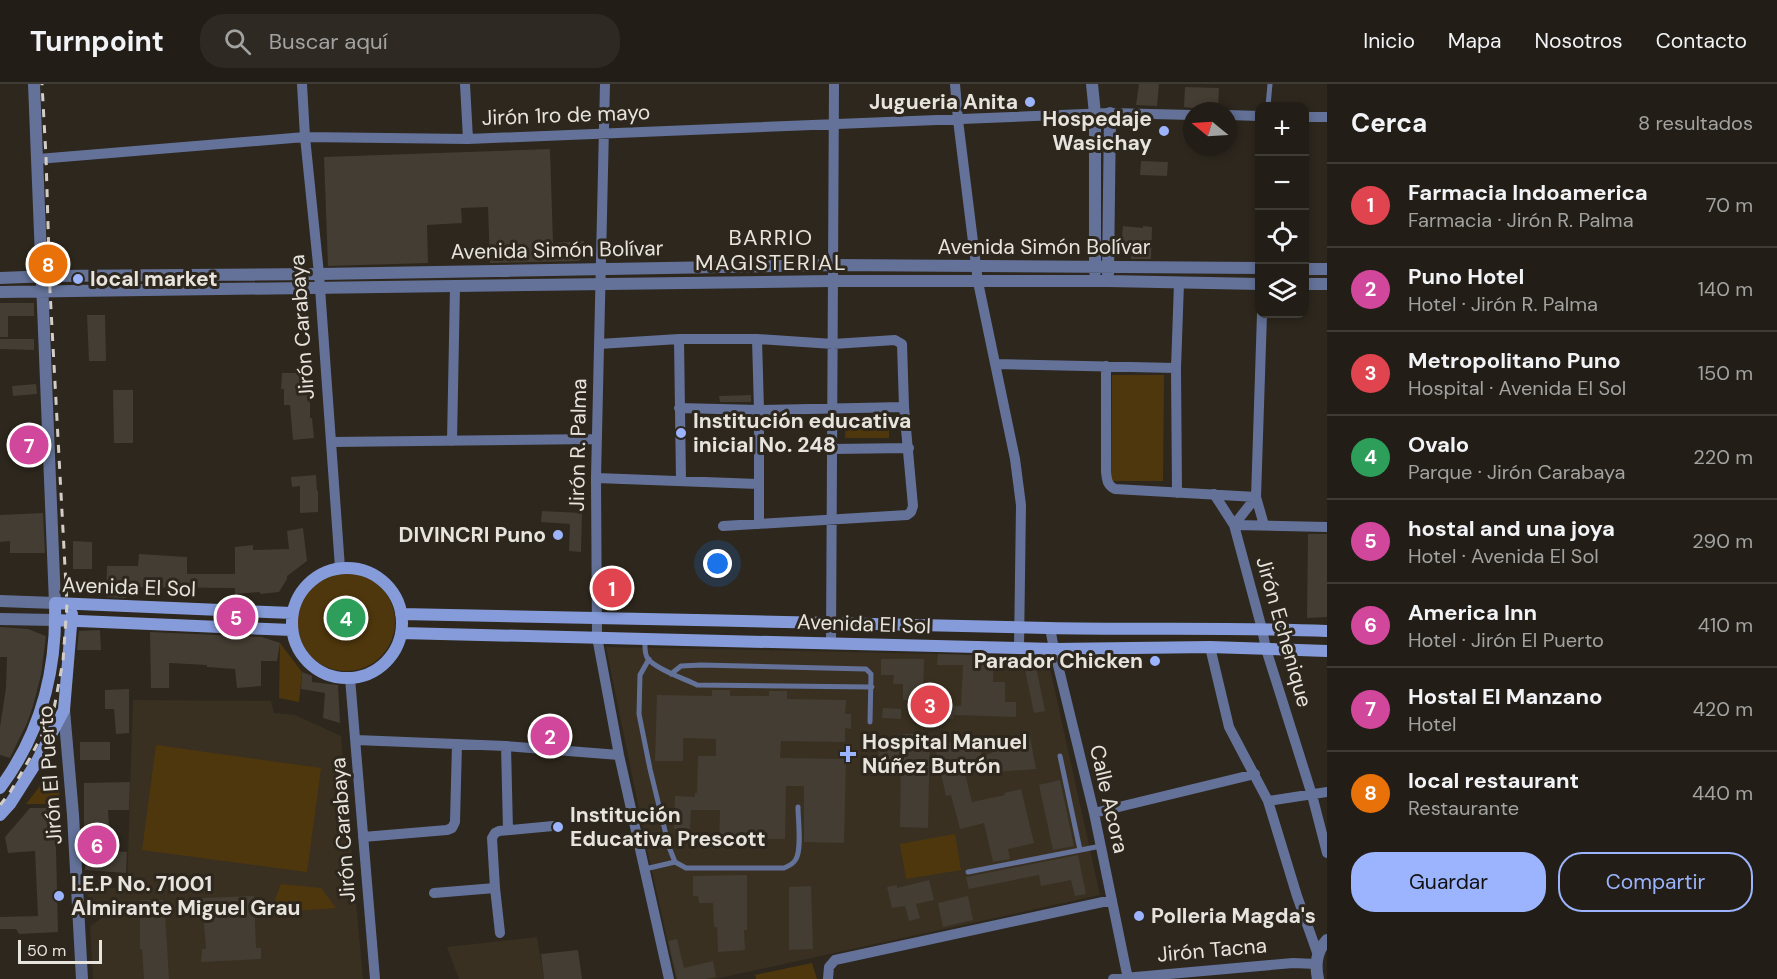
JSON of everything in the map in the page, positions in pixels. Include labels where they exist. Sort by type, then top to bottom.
[{"type":"main road","points":[[340,568],[357,568],[373,574],[387,584],[396,598],[401,614],[401,633],[395,650],[383,664],[368,674],[350,678],[334,677],[318,670],[301,653],[292,630],[292,613],[298,597],[309,582],[323,572],[340,568]]},
{"type":"main road","name":"Avenida El Sol","points":[[55,603],[292,613]]},
{"type":"main road","points":[[0,788],[10,775],[28,741],[42,708],[52,670],[55,603]]},
{"type":"main road","name":"Jirón El Puerto","points":[[63,710],[72,604]]},
{"type":"main road","name":"Avenida El Sol","points":[[401,614],[1050,628],[1262,628],[1327,631]]},
{"type":"main road","name":"Avenida El Sol","points":[[55,620],[292,630]]},
{"type":"main road","name":"Avenida El Sol","points":[[401,633],[597,636],[1054,649],[1210,647],[1327,651]]},
{"type":"main road","points":[[0,815],[10,804],[36,763],[63,710]]},
{"type":"street","points":[[34,84],[55,603]]},
{"type":"street","name":"Jirón Carabaya","points":[[302,84],[340,568]]},
{"type":"street","points":[[465,84],[468,139]]},
{"type":"street","name":"Jirón R. Palma","points":[[604,84],[596,478],[597,636],[619,755],[669,979]]},
{"type":"street","points":[[831,643],[834,84]]},
{"type":"street","points":[[955,84],[978,282],[1015,459],[1021,505],[1019,648]]},
{"type":"street","points":[[1092,84],[1102,266],[1108,281]]},
{"type":"street","points":[[1095,282],[1102,266],[1110,113]]},
{"type":"street","name":"Jirón 1ro de mayo","points":[[38,159],[305,137],[468,139],[1110,113],[1183,115]]},
{"type":"street","points":[[1237,115],[1255,116]]},
{"type":"street","points":[[1309,117],[1327,117]]},
{"type":"street","name":"Avenida Simón Bolívar","points":[[0,278],[832,265],[1255,268]]},
{"type":"street","points":[[1309,269],[1327,269]]},
{"type":"street","name":"Avenida Simón Bolívar","points":[[0,292],[832,281],[1108,281],[1255,284]]},
{"type":"street","points":[[1176,493],[1179,283]]},
{"type":"street","points":[[1309,284],[1327,284]]},
{"type":"street","points":[[452,441],[454,286]]},
{"type":"street","name":"Jirón Echenique","points":[[1262,318],[1256,496],[1264,525]]},
{"type":"street","points":[[599,344],[679,339],[757,339],[833,344],[895,340],[900,342],[903,347],[904,406],[913,506],[911,512],[907,515],[831,521],[723,526]]},
{"type":"street","points":[[679,339],[681,481]]},
{"type":"street","points":[[757,339],[759,524]]},
{"type":"street","points":[[995,364],[1176,368]]},
{"type":"street","points":[[1106,366],[1106,472],[1109,484],[1115,489],[1256,496]]},
{"type":"street","points":[[680,408],[759,410],[904,406]]},
{"type":"street","points":[[331,442],[597,439]]},
{"type":"street","points":[[832,449],[909,448]]},
{"type":"street","points":[[596,478],[758,484]]},
{"type":"street","name":"Jirón Echenique","points":[[1214,494],[1234,525],[1266,649],[1312,795],[1327,853]]},
{"type":"street","points":[[1234,525],[1256,496]]},
{"type":"street","points":[[1234,525],[1327,527]]},
{"type":"street","name":"Avenida El Sol","points":[[0,601],[55,603]]},
{"type":"street","name":"Avenida El Sol","points":[[0,619],[55,620]]},
{"type":"street","name":"Calle Acora","points":[[1050,628],[1094,813],[1128,978]]},
{"type":"street","points":[[1210,647],[1229,727],[1268,801],[1317,960],[1318,979]]},
{"type":"street","name":"Jirón Carabaya","points":[[350,678],[375,979]]},
{"type":"street","name":"Jirón El Puerto","points":[[63,710],[73,815],[82,979]]},
{"type":"street","points":[[356,740],[506,746],[619,755]]},
{"type":"street","points":[[363,837],[452,828],[457,744]]},
{"type":"street","points":[[506,746],[508,830]]},
{"type":"street","points":[[1094,813],[1255,774]]},
{"type":"street","points":[[1268,801],[1327,792]]},
{"type":"street","points":[[500,933],[492,838],[495,833],[508,830],[553,826]]},
{"type":"street","points":[[434,893],[495,888]]},
{"type":"street","points":[[828,979],[829,967],[835,960],[1112,900]]},
{"type":"street","points":[[1317,960],[1327,940]]},
{"type":"street","name":"Jirón Tacna","points":[[1113,979],[1317,960]]},
{"type":"lane","points":[[1268,102],[1270,84]]},
{"type":"lane","points":[[645,638],[645,650],[649,659],[670,674],[697,685],[872,687]]},
{"type":"lane","points":[[649,659],[640,675],[639,714],[666,836],[675,862],[686,868],[784,868],[789,866],[796,859],[798,851],[798,807]]},
{"type":"lane","points":[[670,674],[681,666],[701,665],[863,669],[872,674],[870,722]]},
{"type":"lane","points":[[1060,756],[1080,850]]},
{"type":"lane","points":[[968,872],[1101,846]]},
{"type":"lane","points":[[645,870],[675,862]]},
{"type":"shaded area","points":[[1112,375],[1164,375],[1163,481],[1111,481]]},
{"type":"shaded area","points":[[846,416],[889,416],[889,438],[845,438]]},
{"type":"shaded area","points":[[346,573],[365,577],[381,587],[391,603],[395,622],[391,641],[381,657],[365,667],[346,671],[327,667],[311,657],[301,641],[297,622],[301,603],[311,587],[327,577]]},
{"type":"shaded area","points":[[280,643],[302,672],[299,702],[279,698]]},
{"type":"shaded area","name":"Hospital Manuel Núñez Butrón","points":[[606,647],[1045,656],[1048,659],[1100,895],[715,979],[676,979]]},
{"type":"shaded area","points":[[133,700],[271,701],[274,713],[295,715],[341,736],[363,979],[93,979],[90,926],[102,918],[88,899],[86,886],[127,889]]},
{"type":"shaded area","points":[[156,745],[321,768],[307,872],[142,850]]},
{"type":"shaded area","points":[[43,782],[60,787],[59,804],[26,804]]},
{"type":"shaded area","points":[[955,834],[961,870],[906,879],[900,844]]},
{"type":"shaded area","points":[[281,884],[321,888],[336,908],[279,912],[275,899]]},
{"type":"shaded area","points":[[537,937],[544,979],[459,979],[447,947]]},
{"type":"shaded area","points":[[812,963],[817,979],[756,979],[755,975]]},
{"type":"building","points":[[1139,84],[1159,84],[1157,106],[1136,105]]},
{"type":"building","points":[[1185,87],[1219,88],[1218,102],[1184,102]]},
{"type":"building","points":[[550,149],[553,243],[584,241],[583,256],[579,261],[490,263],[488,207],[461,208],[462,223],[427,225],[428,263],[328,266],[324,157]]},
{"type":"building","points":[[1141,161],[1168,162],[1167,176],[1140,175]]},
{"type":"building","points":[[1123,226],[1152,227],[1151,259],[1131,259],[1131,247],[1121,246]]},
{"type":"building","points":[[0,303],[34,303],[34,316],[8,316],[8,337],[0,337]]},
{"type":"building","points":[[87,315],[105,315],[106,361],[89,361]]},
{"type":"building","points":[[0,339],[34,339],[34,350],[0,349]]},
{"type":"building","points":[[282,373],[306,373],[306,393],[310,393],[310,418],[312,418],[314,438],[293,440],[290,405],[284,405],[284,389],[281,389]]},
{"type":"building","points":[[36,384],[37,394],[13,396],[12,386]]},
{"type":"building","points":[[113,390],[133,390],[133,443],[114,443]]},
{"type":"building","points":[[751,395],[751,402],[720,402],[719,396]]},
{"type":"building","points":[[316,475],[318,512],[300,513],[300,486],[292,487],[291,477]]},
{"type":"building","points":[[542,511],[582,513],[581,552],[569,551],[570,524],[541,522]]},
{"type":"building","points":[[43,513],[45,553],[10,553],[10,541],[0,542],[0,515]]},
{"type":"building","points":[[303,528],[307,561],[287,576],[279,592],[235,594],[235,588],[126,587],[126,598],[106,597],[107,566],[138,566],[139,554],[187,557],[187,574],[235,574],[235,547],[253,545],[253,550],[289,549],[287,531]]},
{"type":"building","points":[[1308,534],[1327,534],[1327,617],[1307,618]]},
{"type":"building","points":[[73,541],[92,542],[92,569],[73,569]]},
{"type":"building","points":[[0,627],[28,629],[46,636],[41,675],[33,706],[10,758],[0,755],[0,727],[6,688],[7,657],[0,657]]},
{"type":"building","points":[[100,630],[101,650],[77,650],[79,631]]},
{"type":"building","points":[[150,632],[262,637],[280,643],[277,661],[261,661],[261,686],[237,688],[235,669],[169,663],[169,688],[151,688]]},
{"type":"building","points":[[938,654],[994,656],[993,682],[1005,682],[1005,702],[1016,702],[1016,717],[954,715],[953,719],[931,718],[932,704],[961,706],[963,665],[937,665]]},
{"type":"building","points":[[1034,657],[1045,711],[1034,713],[1023,660]]},
{"type":"building","points":[[881,659],[924,659],[923,701],[903,700],[903,684],[893,684],[894,675],[881,675]]},
{"type":"building","points":[[302,672],[312,676],[312,682],[338,685],[340,723],[323,718],[325,693],[301,689]]},
{"type":"building","points":[[129,689],[129,733],[116,734],[114,709],[105,709],[105,690]]},
{"type":"building","points":[[712,690],[730,690],[730,696],[769,696],[769,691],[787,691],[787,699],[846,700],[845,714],[851,714],[851,729],[845,728],[845,742],[781,741],[780,758],[846,759],[844,843],[804,842],[804,786],[786,786],[785,839],[746,839],[746,843],[719,843],[720,810],[691,810],[690,829],[674,829],[675,796],[695,797],[698,756],[716,756],[716,739],[683,738],[683,761],[655,761],[657,695],[712,696]]},
{"type":"building","points":[[883,708],[901,709],[901,719],[882,718]]},
{"type":"building","points":[[903,734],[930,734],[928,828],[900,827],[901,762],[878,762],[879,739],[903,739]]},
{"type":"building","points":[[1030,737],[1036,769],[995,772],[994,767],[963,766],[972,802],[1021,789],[1034,843],[1008,849],[1010,859],[993,862],[984,823],[960,829],[951,795],[946,796],[934,742],[982,744],[981,757]]},
{"type":"building","points":[[80,742],[110,742],[110,760],[80,760]]},
{"type":"building","points":[[1060,780],[1074,846],[1053,850],[1039,785]]},
{"type":"building","points":[[130,782],[129,810],[108,810],[109,828],[84,828],[84,783]]},
{"type":"building","points":[[30,808],[55,808],[58,932],[19,934],[16,929],[0,929],[0,917],[38,916],[35,851],[8,853],[5,837]]},
{"type":"building","points":[[87,850],[127,852],[126,873],[85,870]]},
{"type":"building","points":[[1078,855],[1086,894],[1075,896],[1071,880],[1041,886],[1039,875],[969,889],[966,877]]},
{"type":"building","points":[[747,875],[745,950],[718,952],[713,903],[699,903],[698,896],[693,896],[693,876]]},
{"type":"building","points":[[929,880],[934,900],[916,904],[920,918],[909,921],[905,906],[892,908],[887,887],[897,885],[897,888]]},
{"type":"building","points":[[811,886],[813,949],[789,950],[789,887]]},
{"type":"building","points":[[254,896],[256,948],[261,948],[261,959],[201,962],[202,949],[206,949],[202,898]]},
{"type":"building","points":[[968,896],[973,920],[943,927],[938,903]]},
{"type":"building","points":[[140,900],[163,900],[169,979],[144,979],[142,949],[140,949]]},
{"type":"building","points":[[677,939],[684,968],[713,961],[716,977],[677,979],[668,941]]},
{"type":"building","points":[[578,950],[582,979],[544,979],[541,954]]},
{"type":"railway","points":[[0,805],[30,758],[53,714],[63,661],[67,604],[50,291],[42,84]]},
{"type":"place","name":"Jugueria Anita","points":[[1030,102]]},
{"type":"place","name":"Hospedaje Wasichay","points":[[1164,131]]},
{"type":"place","name":"local restaurant","points":[[48,264]]},
{"type":"place","name":"local market","points":[[78,279]]},
{"type":"place","name":"Institución educativa inicial No. 248","points":[[681,433]]},
{"type":"place","name":"Hostal El Manzano","points":[[29,445]]},
{"type":"place","name":"DIVINCRI Puno","points":[[558,535]]},
{"type":"place","name":"Farmacia Indoamerica","points":[[612,588]]},
{"type":"place","name":"hostal and una joya","points":[[236,617]]},
{"type":"place","name":"Ovalo","points":[[346,618]]},
{"type":"place","name":"Parador Chicken","points":[[1155,661]]},
{"type":"place","name":"Metropolitano Puno","points":[[930,705]]},
{"type":"place","name":"Puno Hotel","points":[[550,736]]},
{"type":"place","name":"Hospital Manuel Núñez Butrón","points":[[848,754]]},
{"type":"place","name":"Institución Educativa Prescott","points":[[558,827]]},
{"type":"place","name":"America Inn","points":[[97,845]]},
{"type":"place","name":"I.E.P No. 71001 Almirante Miguel Grau","points":[[59,896]]},
{"type":"place","name":"Polleria Magda's","points":[[1139,916]]},
{"type":"district","name":"BARRIO MAGISTERIAL","points":[[771,250]]}]
